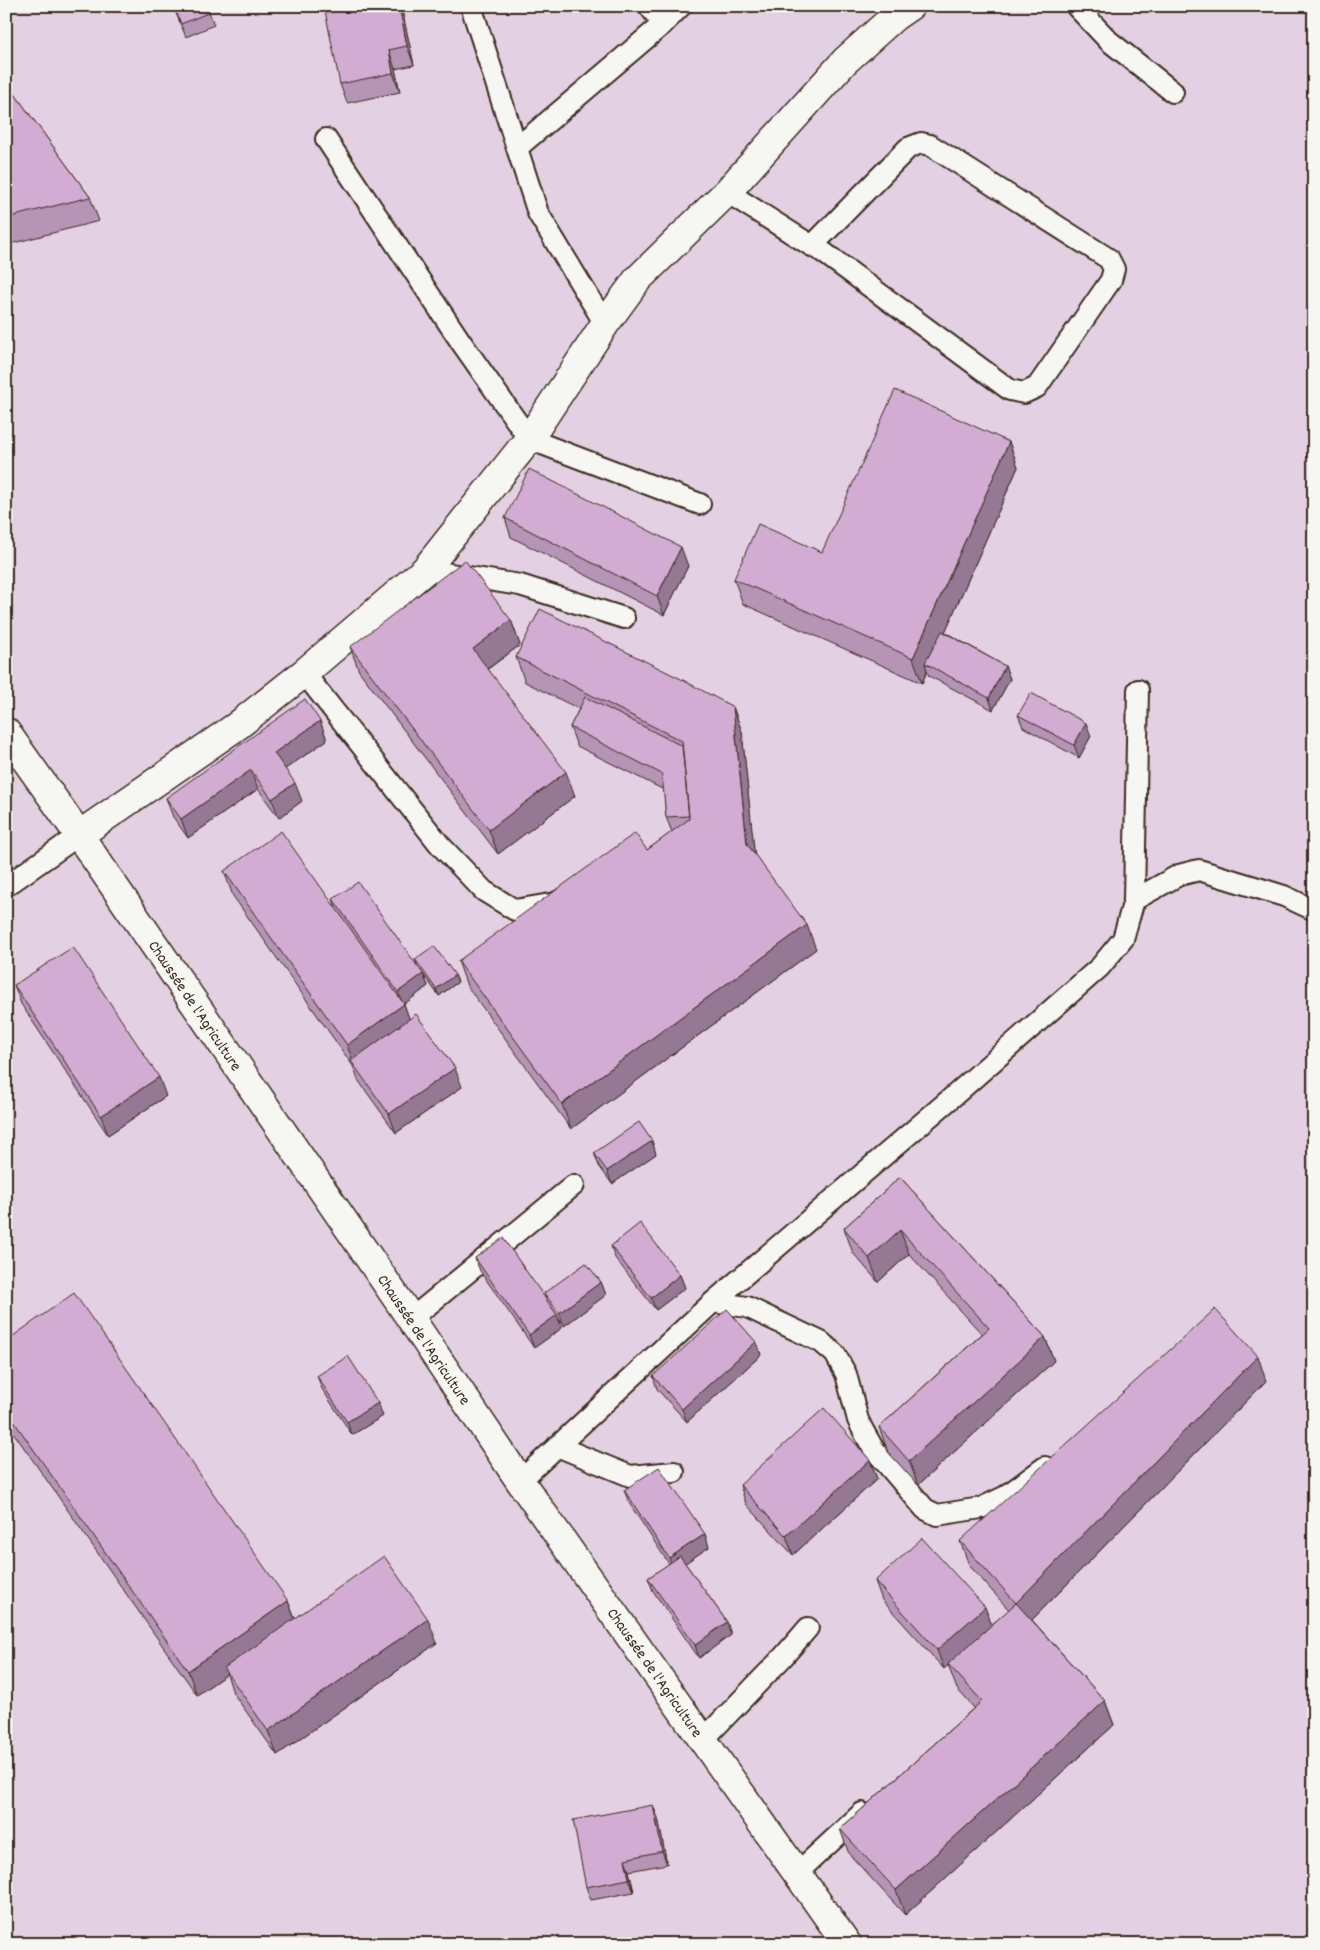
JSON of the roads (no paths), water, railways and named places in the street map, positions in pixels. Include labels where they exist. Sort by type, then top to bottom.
[{"type":"street","points":[[79,835],[237,726],[304,673],[425,570],[528,439],[604,324],[637,280],[727,192],[845,61],[894,17],[910,6]]},
{"type":"street","name":"Chaussée de l'Agriculture","points":[[6,732],[412,1319],[520,1481],[847,1944]]},
{"type":"lane","points":[[471,6],[538,213],[604,324]]},
{"type":"lane","points":[[649,6],[663,24]]},
{"type":"lane","points":[[518,147],[663,24],[681,6]]},
{"type":"lane","points":[[1076,6],[1109,41],[1174,92]]},
{"type":"lane","points":[[326,139],[460,342],[528,439],[700,504]]},
{"type":"lane","points":[[727,192],[812,246],[1010,390],[1024,393],[1036,387],[1111,280],[1114,269],[1109,259],[930,145],[920,143],[908,148],[812,246]]},
{"type":"lane","points":[[425,570],[520,585],[624,618]]},
{"type":"lane","points":[[304,673],[440,845],[484,891],[515,910],[556,903],[571,891]]},
{"type":"lane","points":[[520,1481],[713,1302],[942,1106],[1100,967],[1123,939],[1134,900],[1138,690]]},
{"type":"lane","points":[[6,886],[79,835]]},
{"type":"lane","points":[[1134,900],[1180,876],[1199,870],[1284,896],[1314,910]]},
{"type":"lane","points":[[412,1319],[574,1185]]},
{"type":"lane","points":[[713,1302],[747,1307],[821,1342],[835,1354],[846,1374],[858,1420],[873,1448],[925,1509],[937,1515],[981,1508],[1006,1496],[1061,1455]]},
{"type":"lane","points":[[558,1446],[630,1476],[674,1472]]},
{"type":"lane","points":[[704,1740],[808,1628]]},
{"type":"lane","points":[[797,1873],[877,1799]]}]
